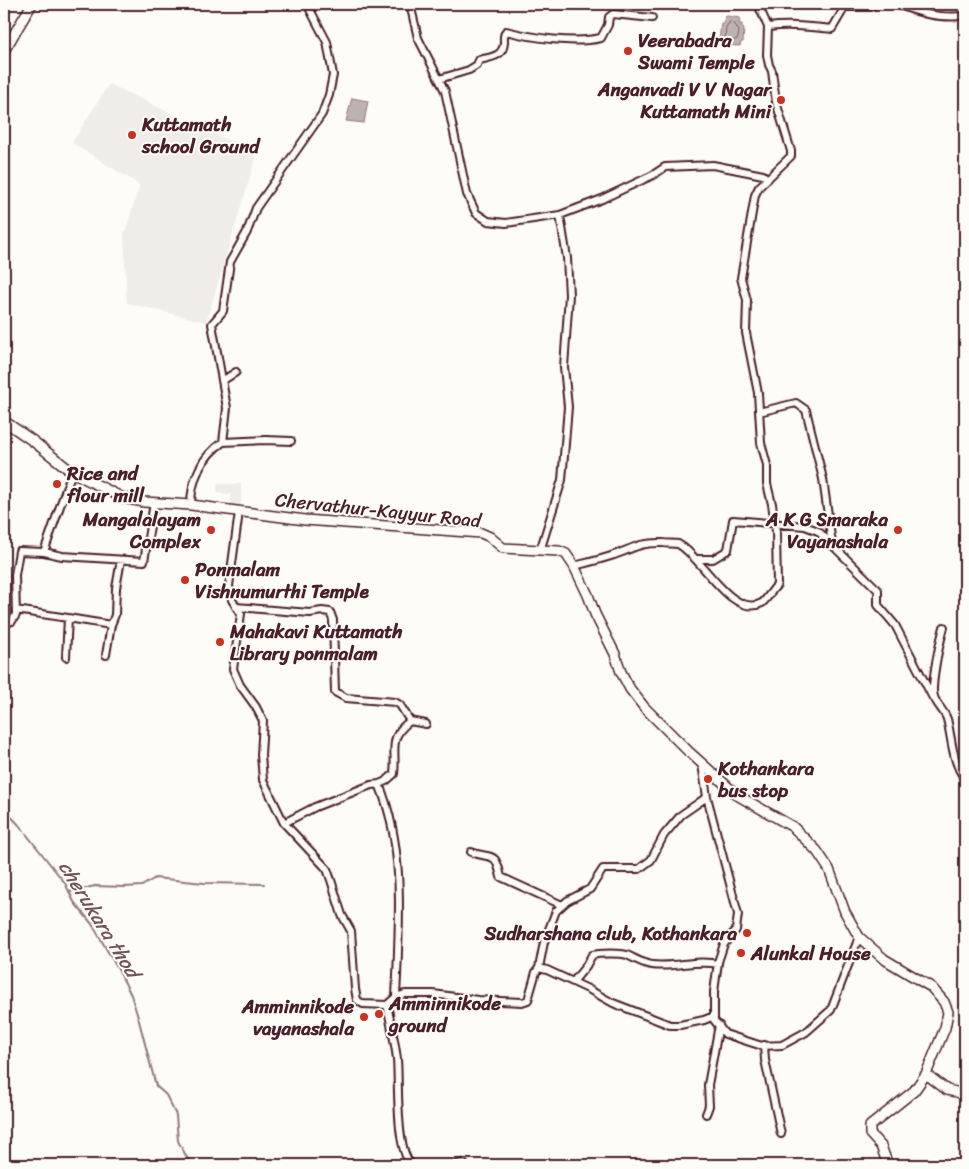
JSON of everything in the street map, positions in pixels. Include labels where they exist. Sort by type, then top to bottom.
[{"type":"main road","points":[[5,46],[32,4]]},
{"type":"main road","name":"Chervathur-Kayyur Road","points":[[4,421],[72,472],[124,498],[305,520],[481,533],[490,537],[504,548],[566,554],[574,566],[595,614],[616,654],[621,672],[630,690],[644,707],[736,795],[793,827],[817,851],[833,877],[845,912],[859,937],[879,955],[931,988],[944,1002],[948,1012],[945,1028],[926,1074],[914,1091],[870,1126],[870,1134],[881,1146],[888,1165]]},
{"type":"main road","points":[[926,1074],[947,1090],[965,1094]]},
{"type":"street","points":[[223,442],[227,408],[212,324],[223,312],[230,262],[247,232],[256,208],[322,114],[329,95],[333,75],[327,42],[307,4]]},
{"type":"street","points":[[410,4],[418,38],[445,91],[467,194],[476,213],[488,221],[506,223],[560,215],[602,199],[653,175],[665,167],[712,165],[763,175],[768,179]]},
{"type":"street","points":[[574,566],[611,556],[636,545],[650,542],[677,544],[695,558],[727,593],[738,602],[750,606],[762,602],[777,585],[775,524],[767,484],[767,465],[761,443],[756,385],[746,333],[747,300],[741,278],[755,195],[759,187],[791,156],[776,102],[772,71],[767,55],[768,27],[760,9],[760,4]]},
{"type":"street","points":[[768,27],[806,25],[832,29],[845,7],[871,7],[874,4]]},
{"type":"street","points":[[896,4],[929,15],[945,18],[965,16]]},
{"type":"street","points":[[439,78],[469,70],[478,65],[479,60],[498,56],[504,45],[506,31],[553,38],[593,40],[601,38],[608,25],[609,17],[613,14],[652,18]]},
{"type":"street","points":[[540,551],[562,480],[568,407],[564,367],[569,295],[567,258],[560,215]]},
{"type":"street","points":[[222,381],[236,372]]},
{"type":"street","points":[[759,412],[796,403],[806,410],[823,478],[832,544]]},
{"type":"street","points":[[191,505],[191,491],[197,472],[214,448],[223,442],[291,441]]},
{"type":"street","points":[[44,552],[72,472]]},
{"type":"street","points":[[4,624],[12,621],[16,615],[15,575],[19,551],[44,552],[62,556],[144,561],[154,503]]},
{"type":"street","points":[[239,512],[229,586],[232,600],[241,614],[233,669],[240,685],[263,721],[261,755],[263,780],[284,823],[327,869],[342,915],[351,931],[355,989],[357,1000],[362,1004],[387,1005],[396,997],[405,994],[433,994],[478,1000],[522,1002],[528,1000],[536,972],[539,968],[546,935],[556,911],[567,901],[590,889],[603,869],[639,869],[651,860],[664,835],[681,815],[707,797]]},
{"type":"street","points":[[695,558],[712,559],[728,550],[733,520],[805,526],[818,531],[878,590],[878,605],[895,625],[946,718],[957,762],[965,778]]},
{"type":"street","points":[[106,655],[114,614],[121,560]]},
{"type":"street","points":[[236,607],[310,614],[322,611],[330,612],[333,620],[335,692],[346,698],[395,702],[400,705],[410,721]]},
{"type":"street","points":[[16,610],[111,625]]},
{"type":"street","points":[[66,657],[68,618]]},
{"type":"street","points":[[934,698],[934,679],[944,627]]},
{"type":"street","points":[[284,823],[315,807],[386,781],[394,774],[395,736],[401,727],[410,721],[426,724]]},
{"type":"street","points":[[702,764],[707,797],[738,914],[736,930],[724,944],[718,964],[714,992],[714,1020],[725,1034],[764,1046],[782,1045],[806,1032],[831,1010],[859,937]]},
{"type":"street","points":[[379,784],[387,802],[396,857],[399,925],[396,997]]},
{"type":"street","points":[[471,852],[492,856],[497,862],[501,877],[562,905]]},
{"type":"street","points":[[573,982],[586,966],[592,954],[598,953],[625,954],[650,965],[678,966],[706,961],[718,964]]},
{"type":"street","points":[[539,968],[573,982],[613,1003],[670,1025],[680,1025],[714,1016]]},
{"type":"street","points":[[387,1005],[396,1058],[401,1139],[407,1161],[412,1165]]},
{"type":"street","points":[[706,1114],[709,1106],[709,1076],[718,1025]]},
{"type":"street","points":[[764,1046],[765,1060],[781,1134]]},
{"type":"street","points":[[455,1165],[462,1162],[465,1165]]},
{"type":"shaded area","points":[[109,84],[257,154],[206,322],[127,303],[124,235],[140,185],[72,143]]},
{"type":"shaded area","points":[[217,484],[241,484],[241,508],[230,508],[231,494],[217,493]]},
{"type":"water","points":[[727,16],[740,18],[739,24],[742,24],[742,28],[744,28],[743,42],[741,42],[740,46],[723,45],[723,41],[719,41],[721,23],[724,23]]},
{"type":"water","points":[[352,98],[368,101],[364,123],[346,121]]},
{"type":"waterway","name":"cherukara thod","points":[[4,809],[65,883],[74,902],[92,924],[119,971],[131,995],[156,1086],[166,1095],[176,1115],[178,1141],[191,1165]]},
{"type":"waterway","points":[[69,892],[95,886],[142,886],[155,878],[204,883],[264,884]]},
{"type":"place","name":"Veerabadra Swami Temple","points":[[628,51]]},
{"type":"place","name":"Anganvadi V V Nagar Kuttamath Mini","points":[[781,100]]},
{"type":"place","name":"Kuttamath school Ground","points":[[132,135]]},
{"type":"place","name":"Rice and flour mill","points":[[57,484]]},
{"type":"place","name":"Mangalalayam Complex","points":[[211,530]]},
{"type":"place","name":"A K G Smaraka Vayanashala","points":[[898,530]]},
{"type":"place","name":"Ponmalam Vishnumurthi Temple","points":[[185,580]]},
{"type":"place","name":"Mahakavi Kuttamath Library ponmalam","points":[[220,642]]},
{"type":"place","name":"Kothankara bus stop","points":[[708,779]]},
{"type":"place","name":"Sudharshana club, Kothankara","points":[[747,933]]},
{"type":"place","name":"Alunkal House","points":[[741,953]]},
{"type":"place","name":"Amminnikode ground","points":[[379,1014]]},
{"type":"place","name":"Amminnikode vayanashala","points":[[364,1017]]}]
